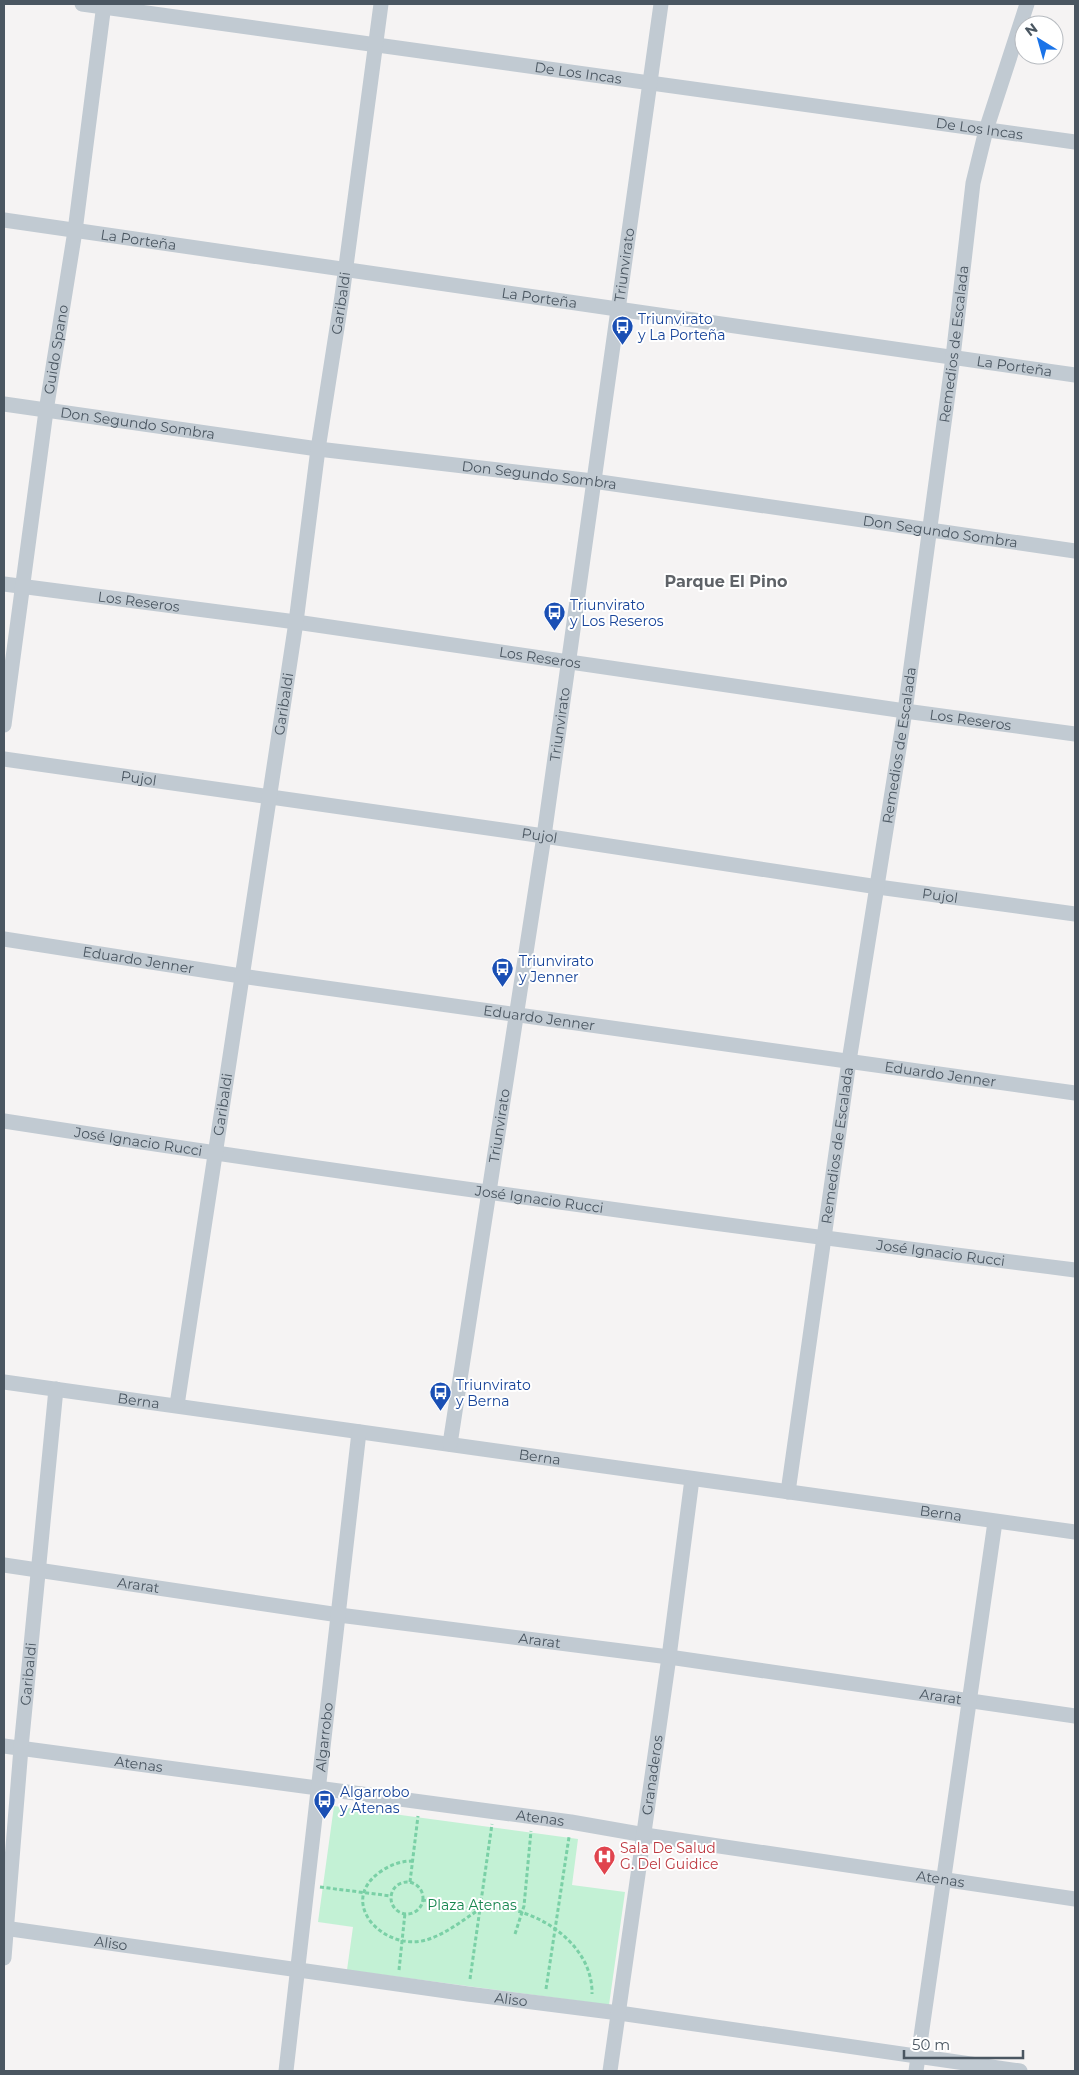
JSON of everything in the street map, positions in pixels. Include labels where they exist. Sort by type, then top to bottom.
[{"type":"street","name":"De Los Incas","points":[[82,4],[104,5],[1075,142]]},
{"type":"street","name":"Garibaldi","points":[[177,1405],[296,622],[318,449],[381,4]]},
{"type":"street","name":"Triunvirato","points":[[450,1444],[544,836],[661,4]]},
{"type":"street","name":"Remedios de Escalada","points":[[788,1492],[849,1061],[905,711],[953,357],[973,183],[986,130],[1027,4]]},
{"type":"street","name":"Guido Spano","points":[[4,725],[46,410],[75,231],[104,5]]},
{"type":"street","name":"La Porteña","points":[[4,220],[344,271],[618,308],[1075,375]]},
{"type":"street","name":"Don Segundo Sombra","points":[[4,404],[318,449],[594,481],[1075,551]]},
{"type":"street","name":"Los Reseros","points":[[4,584],[296,622],[1075,734]]},
{"type":"street","name":"Pujol","points":[[4,759],[1075,914]]},
{"type":"street","name":"Eduardo Jenner","points":[[4,939],[516,1016],[1075,1093]]},
{"type":"street","name":"José Ignacio Rucci","points":[[4,1122],[216,1154],[823,1239],[1075,1270]]},
{"type":"street","name":"Berna","points":[[4,1382],[177,1405],[692,1480],[1075,1532]]},
{"type":"street","name":"Garibaldi","points":[[4,1958],[21,1748],[56,1389]]},
{"type":"street","name":"Algarrobo","points":[[286,2071],[359,1432]]},
{"type":"street","name":"Granaderos","points":[[610,2071],[670,1657],[692,1480]]},
{"type":"street","points":[[918,2064],[994,1522]]},
{"type":"street","name":"Ararat","points":[[4,1565],[339,1615],[670,1657],[1075,1716]]},
{"type":"street","name":"Atenas","points":[[4,1746],[572,1822],[645,1835],[1075,1899]]},
{"type":"street","name":"Aliso","points":[[5,1928],[468,1994],[619,2013],[918,2064],[1020,2071]]},
{"type":"path","points":[[410,1882],[420,1802]]},
{"type":"path","points":[[468,1994],[493,1812]]},
{"type":"path","points":[[515,1934],[524,1906],[533,1817]]},
{"type":"path","points":[[544,2004],[572,1822]]},
{"type":"path","points":[[413,1861],[399,1862],[386,1868],[370,1882],[364,1892],[364,1909],[375,1927],[385,1935],[402,1941],[426,1940],[450,1929],[480,1909]]},
{"type":"path","points":[[405,1882],[410,1882],[422,1892],[422,1900],[419,1908],[405,1913],[393,1906],[392,1896],[395,1887],[405,1882]]},
{"type":"path","points":[[307,1885],[392,1896]]},
{"type":"path","points":[[422,1900],[480,1909],[504,1908],[522,1913],[556,1930],[573,1944],[582,1956],[592,1985],[591,2009]]},
{"type":"path","points":[[398,1977],[405,1913]]},
{"type":"green space","name":"Plaza Atenas","points":[[334,1806],[578,1839],[572,1885],[625,1892],[609,2005],[347,1970],[353,1927],[318,1922]]},
{"type":"place","name":"Triunvirato y La Porteña","points":[[622,346]]},
{"type":"place","name":"Triunvirato y Los Reseros","points":[[554,632]]},
{"type":"place","name":"Triunvirato y Jenner","points":[[503,988]]},
{"type":"place","name":"Triunvirato y Berna","points":[[440,1412]]},
{"type":"place","name":"Algarrobo y Atenas","points":[[324,1819]]},
{"type":"place","name":"Sala De Salud G. Del Guidice","points":[[604,1875]]},
{"type":"district","name":"Parque El Pino","points":[[726,581]]}]
